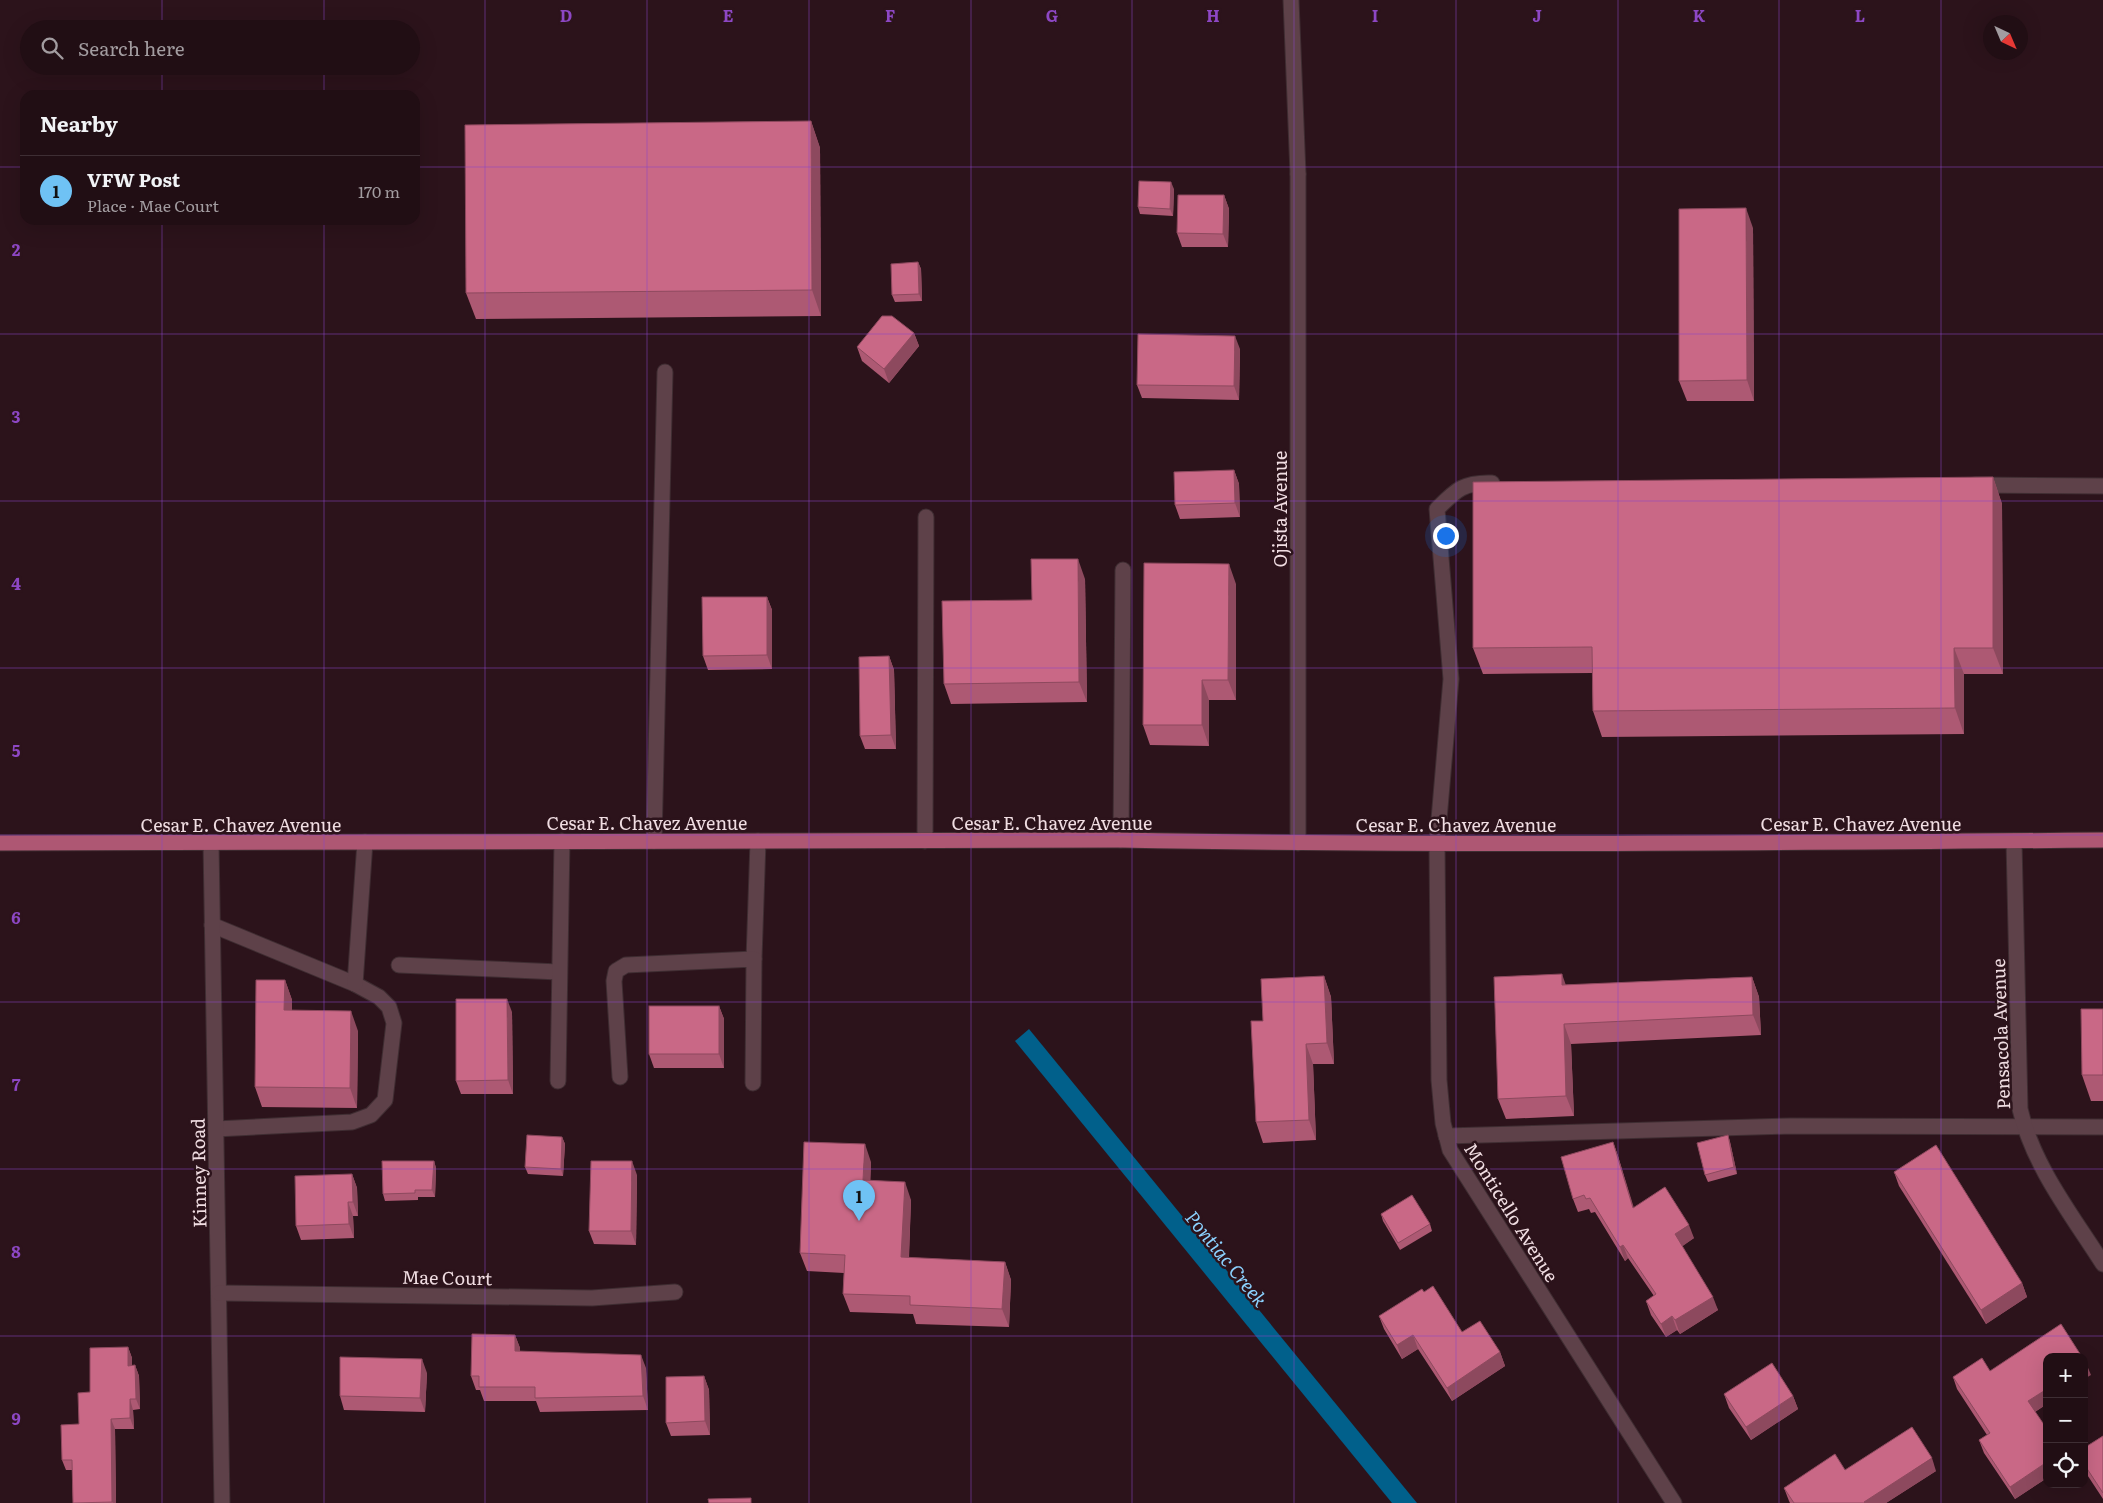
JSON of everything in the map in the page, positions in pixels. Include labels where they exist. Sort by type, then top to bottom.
[{"type":"main road","name":"Cesar E. Chavez Avenue","points":[[0,843],[1121,840],[1437,843],[2103,840]]},
{"type":"street","name":"Ojista Avenue","points":[[1291,0],[1298,174],[1298,843]]},
{"type":"street","points":[[654,841],[665,372]]},
{"type":"street","name":"Monticello Avenue","points":[[1505,484],[1478,482],[1458,488],[1437,509],[1451,679],[1437,843],[1439,1080],[1443,1123],[1456,1160],[1674,1503]]},
{"type":"street","points":[[1964,485],[2103,486]]},
{"type":"street","points":[[925,840],[926,517]]},
{"type":"street","points":[[1121,840],[1123,570]]},
{"type":"street","points":[[558,1082],[562,841]]},
{"type":"street","points":[[753,1083],[754,959],[758,841]]},
{"type":"street","name":"Pensacola Avenue","points":[[2014,841],[2018,1090],[2024,1127],[2044,1172],[2103,1264]]},
{"type":"street","points":[[354,984],[365,842]]},
{"type":"street","name":"Kinney Road","points":[[211,843],[222,1503]]},
{"type":"street","points":[[212,925],[354,984],[379,997],[389,1007],[394,1022],[385,1100],[371,1115],[352,1122],[216,1129]]},
{"type":"street","points":[[620,1077],[614,981],[616,971],[626,965],[754,959]]},
{"type":"street","points":[[399,965],[559,972]]},
{"type":"street","points":[[1446,1136],[1791,1126],[2103,1127]]},
{"type":"street","name":"Mae Court","points":[[219,1293],[592,1298],[675,1292]]},
{"type":"water","points":[[1029,1029],[1417,1503],[1392,1503],[1015,1041]]},
{"type":"building","points":[[811,121],[812,290],[466,293],[465,125]]},
{"type":"building","points":[[1139,181],[1171,182],[1170,209],[1138,207]]},
{"type":"building","points":[[1178,195],[1224,195],[1223,234],[1177,233]]},
{"type":"building","points":[[1746,208],[1747,380],[1679,381],[1679,209]]},
{"type":"building","points":[[918,262],[919,294],[892,295],[891,264]]},
{"type":"building","points":[[882,316],[892,316],[914,333],[884,369],[857,347]]},
{"type":"building","points":[[1138,334],[1235,336],[1234,386],[1137,385]]},
{"type":"building","points":[[1234,470],[1235,503],[1175,505],[1174,472]]},
{"type":"building","points":[[1993,477],[1993,648],[1954,648],[1955,708],[1593,711],[1592,647],[1473,648],[1473,482]]},
{"type":"building","points":[[1031,559],[1078,559],[1079,682],[944,684],[942,601],[1032,600]]},
{"type":"building","points":[[1144,563],[1229,564],[1228,680],[1202,680],[1202,725],[1143,725]]},
{"type":"building","points":[[702,597],[767,597],[767,655],[703,656]]},
{"type":"building","points":[[889,656],[891,735],[860,736],[859,657]]},
{"type":"building","points":[[1562,974],[1562,985],[1752,977],[1753,1015],[1564,1024],[1566,1096],[1498,1099],[1494,977]]},
{"type":"building","points":[[1324,976],[1327,1043],[1306,1044],[1309,1120],[1256,1122],[1251,1021],[1263,1021],[1261,979]]},
{"type":"building","points":[[256,980],[285,980],[284,1010],[351,1011],[350,1088],[255,1087]]},
{"type":"building","points":[[456,999],[507,999],[508,1080],[456,1081]]},
{"type":"building","points":[[649,1006],[719,1006],[719,1054],[649,1054]]},
{"type":"building","points":[[2081,1009],[2103,1009],[2103,1075],[2082,1075]]},
{"type":"building","points":[[527,1135],[562,1137],[561,1169],[525,1167]]},
{"type":"building","points":[[1728,1135],[1734,1167],[1705,1175],[1697,1143]]},
{"type":"building","points":[[804,1142],[865,1144],[863,1180],[905,1182],[901,1257],[1005,1262],[1002,1309],[910,1305],[910,1296],[843,1294],[845,1255],[800,1253]]},
{"type":"building","points":[[1613,1142],[1633,1208],[1665,1187],[1689,1225],[1675,1234],[1713,1297],[1675,1320],[1672,1316],[1661,1324],[1646,1301],[1656,1294],[1623,1245],[1620,1247],[1590,1198],[1586,1199],[1584,1195],[1573,1199],[1561,1157]]},
{"type":"building","points":[[1936,1145],[2022,1283],[1981,1310],[1894,1172]]},
{"type":"building","points":[[382,1161],[434,1161],[432,1190],[415,1190],[415,1193],[383,1194]]},
{"type":"building","points":[[591,1161],[632,1161],[631,1231],[589,1231]]},
{"type":"building","points":[[352,1174],[353,1202],[348,1202],[349,1224],[296,1226],[295,1176]]},
{"type":"building","points":[[1412,1195],[1430,1224],[1398,1243],[1381,1214]]},
{"type":"building","points":[[1433,1286],[1462,1332],[1480,1321],[1500,1352],[1447,1388],[1413,1335],[1397,1345],[1379,1316],[1422,1289],[1424,1292]]},
{"type":"building","points":[[2061,1324],[2079,1353],[2043,1353],[2043,1392],[2028,1401],[2043,1423],[2043,1465],[2010,1487],[1979,1440],[1990,1433],[1953,1377],[1982,1358],[1990,1371]]},
{"type":"building","points":[[472,1334],[515,1335],[515,1351],[641,1355],[643,1396],[535,1398],[535,1387],[479,1387],[479,1376],[471,1376]]},
{"type":"building","points":[[128,1347],[128,1366],[135,1365],[136,1399],[130,1399],[130,1418],[111,1419],[112,1502],[73,1503],[72,1460],[62,1460],[61,1425],[79,1424],[78,1393],[90,1392],[90,1348]]},
{"type":"building","points":[[340,1357],[422,1359],[420,1398],[340,1396]]},
{"type":"building","points":[[1772,1363],[1793,1396],[1746,1427],[1724,1394]]},
{"type":"building","points":[[704,1376],[705,1421],[666,1423],[666,1377]]},
{"type":"building","points":[[1912,1427],[1932,1458],[1865,1503],[1794,1503],[1784,1488],[1835,1454],[1845,1470]]},
{"type":"building","points":[[2103,1436],[2103,1493],[2088,1470],[2088,1445]]},
{"type":"building","points":[[751,1498],[751,1503],[709,1503],[708,1499]]},
{"type":"place","name":"VFW Post","points":[[859,1221]]},
{"type":"water label","name":"Pontiac Creek","points":[[1227,1258]]}]
